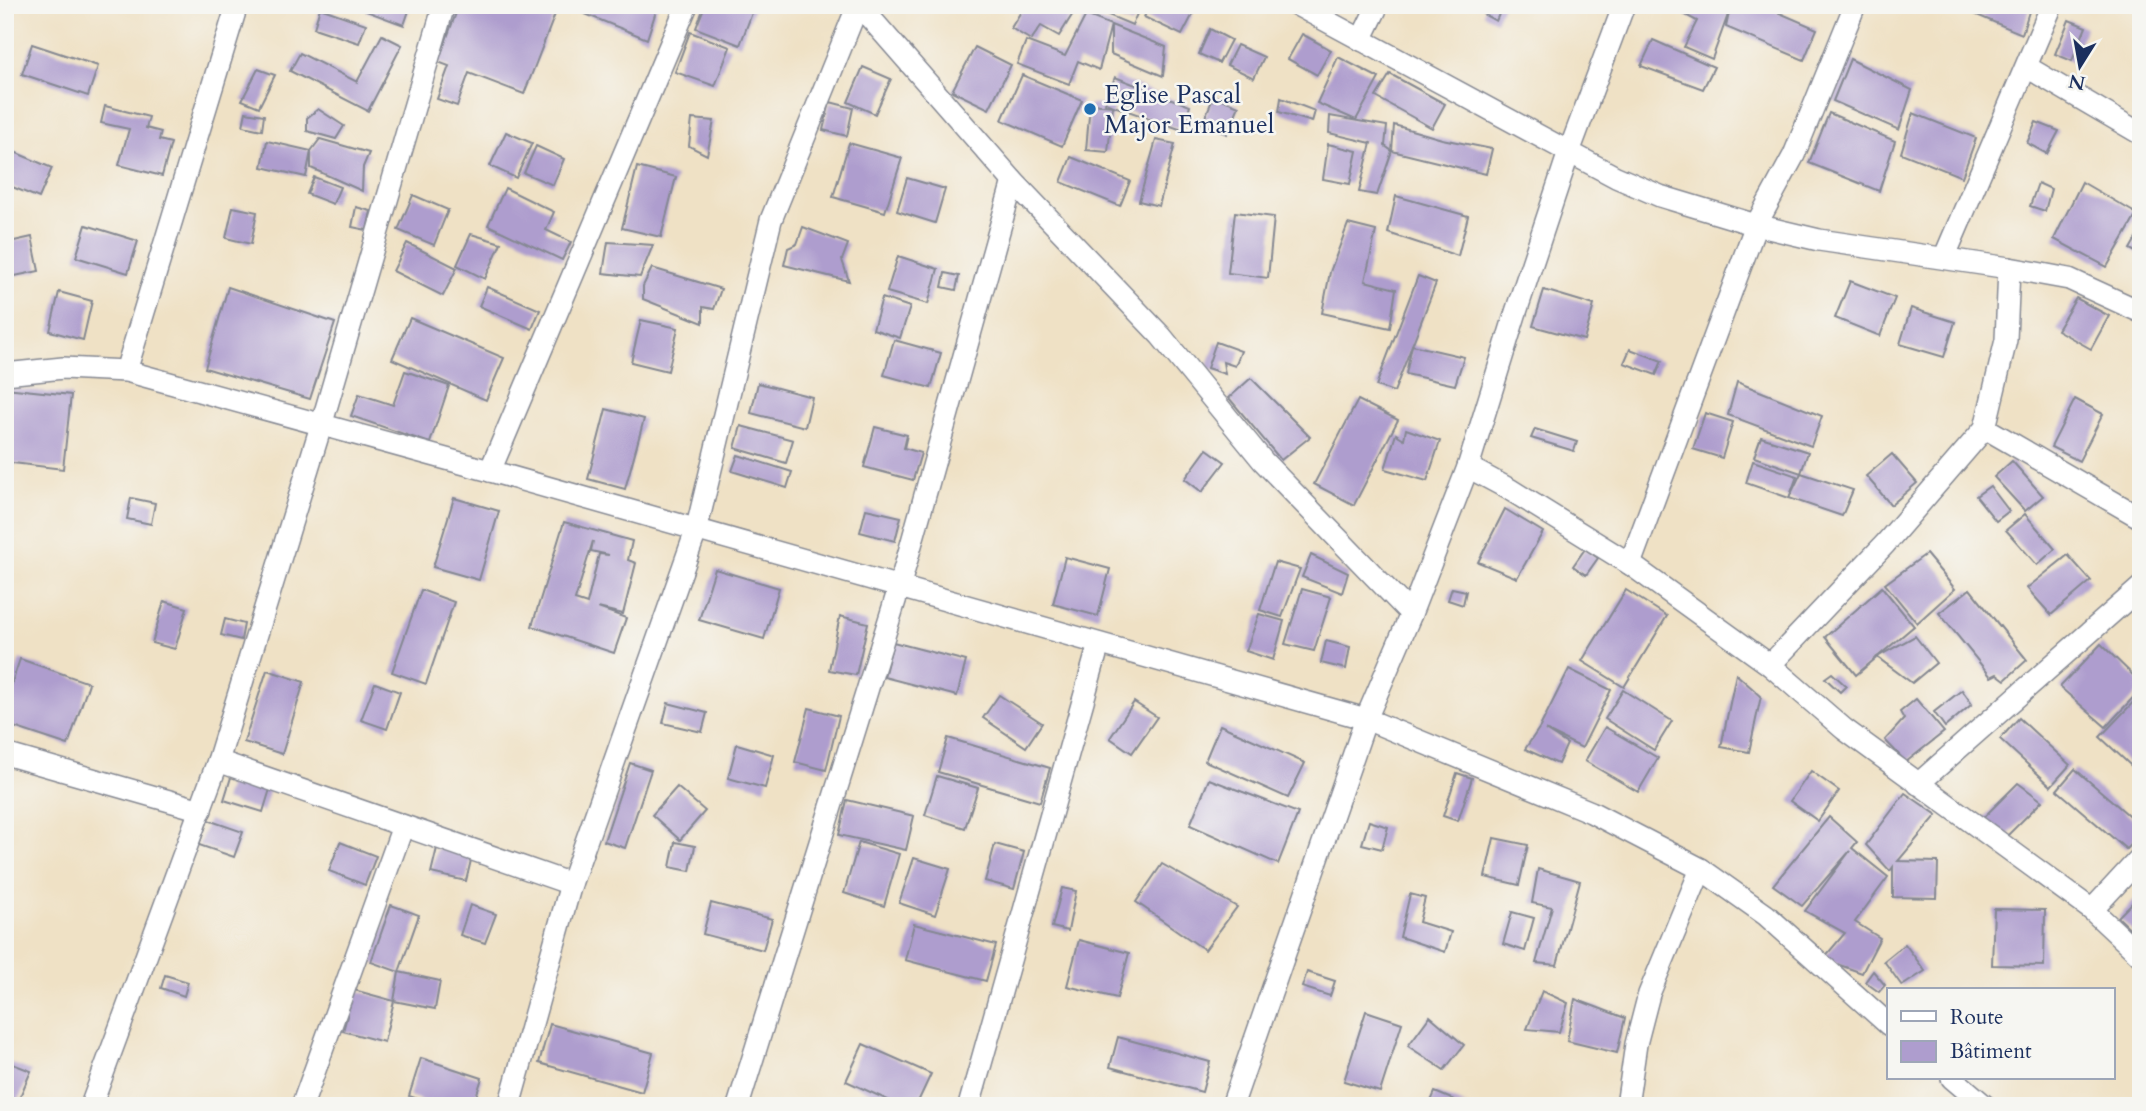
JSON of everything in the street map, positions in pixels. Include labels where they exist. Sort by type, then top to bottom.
[{"type":"street","points":[[126,371],[237,5]]},
{"type":"street","points":[[91,1106],[218,761],[321,426],[444,5]]},
{"type":"street","points":[[489,471],[687,5]]},
{"type":"street","points":[[509,1106],[571,884],[696,531],[771,220],[859,5],[1013,181],[1161,336],[1263,461],[1410,614]]},
{"type":"street","points":[[1297,5],[1616,177],[1660,196],[1756,225],[1819,240],[2069,279],[2141,312]]},
{"type":"street","points":[[1361,40],[1378,5]]},
{"type":"street","points":[[1231,1106],[1366,719],[1468,467],[1569,152],[1624,5]]},
{"type":"street","points":[[1630,564],[1756,225],[1794,155],[1855,5]]},
{"type":"street","points":[[1944,258],[2052,5]]},
{"type":"street","points":[[2027,67],[2141,134]]},
{"type":"street","points":[[738,1106],[899,588],[1013,181]]},
{"type":"street","points":[[1770,665],[1885,544],[1985,428],[2006,340],[2009,268]]},
{"type":"street","points":[[5,374],[63,369],[126,371],[1366,719],[1591,812],[1701,869],[1766,915],[1887,1022]]},
{"type":"street","points":[[1985,428],[2141,518]]},
{"type":"street","points":[[1468,467],[1509,489],[1630,564],[1770,665],[1844,729],[2092,910],[2141,956]]},
{"type":"street","points":[[1919,784],[2141,587]]},
{"type":"street","points":[[969,1106],[1099,644]]},
{"type":"street","points":[[5,754],[201,810]]},
{"type":"street","points":[[218,761],[571,884]]},
{"type":"street","points":[[302,1106],[403,826]]},
{"type":"street","points":[[2092,910],[2141,857]]},
{"type":"street","points":[[1627,1106],[1636,1044],[1649,994],[1701,869]]},
{"type":"street","points":[[1954,1080],[1985,1106]]},
{"type":"building","points":[[368,5],[411,5],[404,25],[366,11]]},
{"type":"building","points":[[459,5],[546,5],[557,9],[524,94],[469,73],[457,106],[437,99],[449,66],[438,62]]},
{"type":"building","points":[[563,5],[658,5],[647,39]]},
{"type":"building","points":[[705,5],[755,5],[740,45],[696,28]]},
{"type":"building","points":[[1025,5],[1063,5],[1074,12],[1059,36],[1041,26],[1031,40],[1011,28]]},
{"type":"building","points":[[1104,5],[1141,5],[1132,25],[1101,12]]},
{"type":"building","points":[[1150,5],[1176,5],[1193,14],[1182,35],[1144,17]]},
{"type":"building","points":[[1486,5],[1503,5],[1496,21],[1483,14]]},
{"type":"building","points":[[1675,5],[1761,5],[1817,29],[1804,60],[1726,27],[1730,9],[1712,59],[1684,47],[1697,21],[1674,9]]},
{"type":"building","points":[[1953,5],[2031,5],[2022,34]]},
{"type":"building","points":[[320,8],[366,24],[359,43],[314,28]]},
{"type":"building","points":[[1086,15],[1111,25],[1099,70],[1078,61],[1069,84],[1017,64],[1026,41],[1065,56]]},
{"type":"building","points":[[2069,20],[2086,27],[2072,61],[2055,54]]},
{"type":"building","points":[[1111,25],[1166,47],[1163,76],[1111,54]]},
{"type":"building","points":[[1210,29],[1231,40],[1219,63],[1199,54]]},
{"type":"building","points":[[690,32],[730,47],[715,86],[675,72]]},
{"type":"building","points":[[1302,34],[1331,50],[1317,75],[1288,59]]},
{"type":"building","points":[[382,35],[402,45],[368,111],[290,71],[300,53],[357,82]]},
{"type":"building","points":[[1653,40],[1714,67],[1703,89],[1641,66]]},
{"type":"building","points":[[32,44],[98,66],[88,96],[22,74]]},
{"type":"building","points":[[1237,45],[1264,57],[1254,78],[1227,65]]},
{"type":"building","points":[[975,47],[1011,65],[989,109],[952,91]]},
{"type":"building","points":[[1338,57],[1379,78],[1356,120],[1317,103]]},
{"type":"building","points":[[1850,59],[1912,90],[1899,130],[1833,101]]},
{"type":"building","points":[[863,67],[891,79],[875,114],[848,102]]},
{"type":"building","points":[[258,69],[275,75],[259,107],[242,100]]},
{"type":"building","points":[[1390,74],[1445,104],[1432,128],[1376,97]]},
{"type":"building","points":[[1022,75],[1082,100],[1062,146],[1002,120]]},
{"type":"building","points":[[1115,77],[1190,106],[1182,130],[1105,103]]},
{"type":"building","points":[[1214,96],[1239,106],[1227,134],[1202,124]]},
{"type":"building","points":[[1281,98],[1315,111],[1312,122],[1279,112]]},
{"type":"building","points":[[830,102],[853,108],[847,136],[823,130]]},
{"type":"building","points":[[1090,104],[1113,106],[1108,152],[1086,150]]},
{"type":"building","points":[[105,106],[149,117],[146,128],[161,132],[159,140],[171,143],[162,176],[119,165],[129,129],[101,123]]},
{"type":"building","points":[[318,109],[344,126],[336,139],[307,131],[307,118]]},
{"type":"building","points":[[246,112],[264,115],[262,130],[243,126]]},
{"type":"building","points":[[1829,113],[1895,141],[1879,191],[1809,163]]},
{"type":"building","points":[[1913,113],[1976,138],[1962,177],[1901,153]]},
{"type":"building","points":[[1330,116],[1387,126],[1385,146],[1392,151],[1377,195],[1359,192],[1371,143],[1329,133]]},
{"type":"building","points":[[692,119],[714,121],[707,155],[689,146]]},
{"type":"building","points":[[2036,122],[2059,131],[2047,154],[2027,143]]},
{"type":"building","points":[[1394,125],[1442,139],[1492,149],[1486,174],[1392,151]]},
{"type":"building","points":[[506,132],[532,143],[516,178],[490,166]]},
{"type":"building","points":[[320,139],[369,153],[363,167],[362,191],[311,168],[311,151]]},
{"type":"building","points":[[1156,140],[1175,144],[1159,206],[1139,201]]},
{"type":"building","points":[[267,141],[311,151],[306,177],[262,167]]},
{"type":"building","points":[[849,143],[902,158],[885,212],[833,197]]},
{"type":"building","points":[[1328,144],[1357,151],[1350,184],[1323,179]]},
{"type":"building","points":[[536,146],[564,159],[553,185],[524,173]]},
{"type":"building","points":[[5,148],[52,168],[39,198],[5,184]]},
{"type":"building","points":[[1071,157],[1130,181],[1120,206],[1061,182]]},
{"type":"building","points":[[637,167],[676,177],[661,237],[622,228]]},
{"type":"building","points":[[314,177],[340,187],[333,204],[307,194]]},
{"type":"building","points":[[907,178],[945,189],[935,223],[897,211]]},
{"type":"building","points":[[2082,182],[2137,214],[2107,267],[2054,239]]},
{"type":"building","points":[[2038,183],[2051,189],[2045,211],[2030,206]]},
{"type":"building","points":[[505,188],[554,212],[546,230],[571,242],[562,260],[488,225]]},
{"type":"building","points":[[413,195],[448,210],[434,245],[398,230]]},
{"type":"building","points":[[1396,196],[1468,216],[1458,256],[1388,233]]},
{"type":"building","points":[[233,207],[257,212],[251,244],[226,238]]},
{"type":"building","points":[[356,207],[371,211],[367,230],[352,227]]},
{"type":"building","points":[[1235,212],[1274,217],[1268,278],[1228,273]]},
{"type":"building","points":[[1348,224],[1376,231],[1365,281],[1396,289],[1390,328],[1322,313],[1330,272]]},
{"type":"building","points":[[86,225],[138,241],[128,273],[76,257]]},
{"type":"building","points":[[803,227],[848,244],[842,260],[849,281],[784,265],[788,248],[797,244]]},
{"type":"building","points":[[2141,230],[2141,255],[2130,249]]},
{"type":"building","points":[[471,234],[501,243],[485,279],[457,265]]},
{"type":"building","points":[[32,237],[39,271],[5,278],[5,243]]},
{"type":"building","points":[[608,242],[653,245],[640,277],[603,273]]},
{"type":"building","points":[[407,243],[457,268],[443,296],[393,271]]},
{"type":"building","points":[[898,256],[938,269],[928,304],[887,292]]},
{"type":"building","points":[[652,268],[721,289],[714,309],[703,307],[703,323],[643,299],[643,286]]},
{"type":"building","points":[[945,273],[959,276],[956,290],[942,287]]},
{"type":"building","points":[[1418,276],[1436,283],[1394,392],[1376,386]]},
{"type":"building","points":[[1850,281],[1895,298],[1880,336],[1835,318]]},
{"type":"building","points":[[228,287],[335,323],[310,399],[205,368]]},
{"type":"building","points":[[487,287],[540,310],[532,329],[479,306]]},
{"type":"building","points":[[1544,290],[1594,305],[1584,340],[1533,326]]},
{"type":"building","points":[[59,292],[92,301],[83,340],[50,331]]},
{"type":"building","points":[[882,298],[910,307],[900,338],[873,329]]},
{"type":"building","points":[[2076,298],[2109,316],[2091,349],[2057,330]]},
{"type":"building","points":[[1911,308],[1955,322],[1944,357],[1900,344]]},
{"type":"building","points":[[410,318],[504,358],[486,400],[392,359]]},
{"type":"building","points":[[641,320],[678,328],[668,371],[631,362]]},
{"type":"building","points":[[894,340],[941,353],[931,388],[884,375]]},
{"type":"building","points":[[1216,342],[1241,351],[1235,366],[1223,362],[1225,374],[1207,368]]},
{"type":"building","points":[[1412,345],[1464,357],[1455,385],[1406,374]]},
{"type":"building","points":[[1630,349],[1662,361],[1656,375],[1624,363]]},
{"type":"building","points":[[405,371],[449,386],[430,443],[351,416],[359,394],[393,405]]},
{"type":"building","points":[[1251,378],[1310,437],[1281,460],[1229,398]]},
{"type":"building","points":[[1737,382],[1822,416],[1811,446],[1728,415]]},
{"type":"building","points":[[758,383],[812,397],[805,427],[751,413]]},
{"type":"building","points":[[5,388],[71,395],[63,469],[5,462]]},
{"type":"building","points":[[2075,399],[2103,414],[2079,461],[2051,447]]},
{"type":"building","points":[[1358,400],[1398,420],[1354,505],[1314,484]]},
{"type":"building","points":[[606,409],[644,419],[625,489],[588,479]]},
{"type":"building","points":[[1705,413],[1733,422],[1722,458],[1693,449]]},
{"type":"building","points":[[741,426],[793,440],[786,463],[735,448]]},
{"type":"building","points":[[875,427],[907,435],[904,448],[921,453],[913,480],[864,467]]},
{"type":"building","points":[[1406,429],[1440,441],[1427,481],[1385,469],[1396,434],[1404,439]]},
{"type":"building","points":[[1535,429],[1577,442],[1574,451],[1531,438]]},
{"type":"building","points":[[1761,437],[1808,452],[1801,473],[1754,457]]},
{"type":"building","points":[[1207,449],[1225,462],[1202,492],[1185,479]]},
{"type":"building","points":[[1892,454],[1917,483],[1891,505],[1866,476]]},
{"type":"building","points":[[738,455],[792,472],[787,488],[732,471]]},
{"type":"building","points":[[1753,461],[1797,476],[1789,498],[1746,483]]},
{"type":"building","points":[[2012,461],[2043,496],[2025,511],[1994,477]]},
{"type":"building","points":[[1801,473],[1853,490],[1842,516],[1789,498]]},
{"type":"building","points":[[1990,486],[2009,511],[1996,521],[1976,496]]},
{"type":"building","points":[[131,498],[155,503],[151,524],[127,519]]},
{"type":"building","points":[[454,498],[499,511],[479,580],[433,567]]},
{"type":"building","points":[[866,509],[901,517],[895,541],[860,532]]},
{"type":"building","points":[[1505,509],[1543,532],[1517,578],[1478,562]]},
{"type":"building","points":[[2025,514],[2055,549],[2037,565],[2006,530]]},
{"type":"building","points":[[564,522],[632,541],[628,560],[636,563],[623,614],[598,608],[626,618],[614,653],[532,626]],"holes":[[[593,541],[591,551],[609,555],[599,554],[587,604],[575,600]]]},
{"type":"building","points":[[1585,549],[1598,558],[1586,575],[1573,566]]},
{"type":"building","points":[[1926,554],[1955,589],[1917,623],[1885,584]]},
{"type":"building","points":[[1311,555],[1348,573],[1342,593],[1302,577]]},
{"type":"building","points":[[2068,555],[2091,581],[2051,615],[2027,588]]},
{"type":"building","points":[[1065,557],[1110,569],[1098,616],[1053,604]]},
{"type":"building","points":[[1275,562],[1300,569],[1282,617],[1260,610]]},
{"type":"building","points":[[715,569],[779,588],[764,639],[699,620]]},
{"type":"building","points":[[1882,587],[1914,626],[1856,675],[1825,637]]},
{"type":"building","points":[[1452,588],[1466,591],[1463,605],[1448,600]]},
{"type":"building","points":[[1302,589],[1331,597],[1314,651],[1285,644]]},
{"type":"building","points":[[1970,589],[2027,660],[2005,680],[1997,674],[1991,677],[1939,613]]},
{"type":"building","points":[[421,590],[454,602],[426,684],[392,672]]},
{"type":"building","points":[[1626,590],[1667,616],[1624,687],[1582,661]]},
{"type":"building","points":[[164,601],[187,608],[175,649],[152,643]]},
{"type":"building","points":[[1259,614],[1284,621],[1273,660],[1246,651]]},
{"type":"building","points":[[840,616],[868,623],[856,675],[829,670]]},
{"type":"building","points":[[225,619],[244,624],[241,640],[221,635]]},
{"type":"building","points":[[1915,636],[1936,663],[1912,683],[1877,657]]},
{"type":"building","points":[[1326,641],[1350,647],[1346,669],[1321,663]]},
{"type":"building","points":[[893,642],[966,661],[957,696],[884,677]]},
{"type":"building","points":[[2101,644],[2141,683],[2141,689],[2106,727],[2060,687]]},
{"type":"building","points":[[20,659],[89,683],[68,745],[5,724],[5,703]]},
{"type":"building","points":[[1569,669],[1611,690],[1582,748],[1545,730],[1567,744],[1558,764],[1525,749],[1540,727]]},
{"type":"building","points":[[267,670],[304,682],[282,754],[244,742]]},
{"type":"building","points":[[1832,673],[1846,686],[1840,692],[1825,678]]},
{"type":"building","points":[[1736,674],[1761,696],[1749,752],[1721,747]]},
{"type":"building","points":[[375,683],[400,692],[387,729],[361,720]]},
{"type":"building","points":[[1623,690],[1672,721],[1654,750],[1605,719]]},
{"type":"building","points":[[1962,690],[1972,704],[1945,727],[1934,712]]},
{"type":"building","points":[[2141,694],[2141,775],[2100,737]]},
{"type":"building","points":[[999,695],[1042,723],[1026,747],[983,718]]},
{"type":"building","points":[[1916,699],[1944,732],[1906,762],[1885,740],[1904,719],[1900,712]]},
{"type":"building","points":[[1134,702],[1157,717],[1132,753],[1110,738]]},
{"type":"building","points":[[668,703],[707,713],[702,732],[663,723]]},
{"type":"building","points":[[809,708],[839,716],[826,770],[795,762]]},
{"type":"building","points":[[2019,718],[2070,765],[2051,786],[2000,739]]},
{"type":"building","points":[[1220,725],[1305,763],[1288,798],[1205,761]]},
{"type":"building","points":[[1605,727],[1658,758],[1638,792],[1585,761]]},
{"type":"building","points":[[948,738],[1050,768],[1040,802],[938,772]]},
{"type":"building","points":[[737,744],[774,755],[765,788],[728,778]]},
{"type":"building","points":[[630,763],[651,770],[625,848],[604,841]]},
{"type":"building","points":[[2075,769],[2141,826],[2141,833],[2126,849],[2057,790]]},
{"type":"building","points":[[1811,771],[1839,791],[1818,821],[1790,801]]},
{"type":"building","points":[[1457,773],[1472,778],[1458,821],[1443,816]]},
{"type":"building","points":[[232,774],[271,786],[263,812],[224,800]]},
{"type":"building","points":[[937,776],[978,788],[965,828],[925,815]]},
{"type":"building","points":[[1209,779],[1298,813],[1278,864],[1190,825]]},
{"type":"building","points":[[2018,783],[2042,801],[2005,838],[1982,819]]},
{"type":"building","points":[[677,787],[705,811],[680,840],[652,815]]},
{"type":"building","points":[[1905,793],[1937,815],[1898,861],[1938,862],[1937,898],[1893,897],[1893,867],[1890,871],[1866,845]]},
{"type":"building","points":[[847,800],[914,816],[906,850],[839,835]]},
{"type":"building","points":[[1829,817],[1857,842],[1852,848],[1888,877],[1855,922],[1880,938],[1862,973],[1823,959],[1845,933],[1805,911],[1850,851],[1802,906],[1773,885]]},
{"type":"building","points":[[208,820],[243,832],[234,857],[199,845]]},
{"type":"building","points":[[1369,821],[1388,827],[1382,849],[1362,844]]},
{"type":"building","points":[[1494,838],[1528,845],[1519,885],[1485,877]]},
{"type":"building","points":[[340,842],[376,856],[365,885],[329,871]]},
{"type":"building","points":[[675,842],[695,846],[690,871],[670,867]]},
{"type":"building","points":[[859,842],[899,854],[884,906],[844,893]]},
{"type":"building","points":[[995,844],[1024,852],[1014,889],[985,881]]},
{"type":"building","points":[[437,848],[472,856],[466,881],[431,873]]},
{"type":"building","points":[[914,858],[950,869],[935,915],[899,903]]},
{"type":"building","points":[[1162,864],[1237,907],[1205,950],[1136,902]]},
{"type":"building","points":[[1538,869],[1580,881],[1557,965],[1536,963],[1552,907],[1532,903]]},
{"type":"building","points":[[1062,888],[1076,891],[1068,931],[1052,927]]},
{"type":"building","points":[[1410,894],[1425,898],[1419,922],[1451,932],[1445,952],[1400,937]]},
{"type":"building","points":[[2141,894],[2141,939],[2118,917]]},
{"type":"building","points":[[711,903],[772,919],[763,950],[703,934]]},
{"type":"building","points":[[391,905],[419,915],[399,972],[371,962]]},
{"type":"building","points":[[470,905],[496,914],[485,943],[460,935]]},
{"type":"building","points":[[1994,909],[2045,910],[2044,966],[1992,965]]},
{"type":"building","points":[[1512,912],[1534,918],[1525,951],[1503,944]]},
{"type":"building","points":[[914,924],[996,945],[986,981],[905,960]]},
{"type":"building","points":[[1079,940],[1129,953],[1117,998],[1067,986]]},
{"type":"building","points":[[1905,944],[1925,971],[1902,986],[1884,961]]},
{"type":"building","points":[[1873,971],[1885,985],[1879,992],[1865,982]]},
{"type":"building","points":[[399,972],[440,981],[435,1009],[394,1001]]},
{"type":"building","points":[[1307,972],[1335,981],[1330,996],[1302,987]]},
{"type":"building","points":[[165,975],[188,982],[184,996],[161,988]]},
{"type":"building","points":[[354,990],[394,1001],[384,1042],[343,1031]]},
{"type":"building","points":[[1542,991],[1568,1003],[1559,1032],[1527,1029]]},
{"type":"building","points":[[1575,999],[1625,1018],[1617,1053],[1567,1041]]},
{"type":"building","points":[[1366,1011],[1402,1023],[1380,1092],[1344,1081]]},
{"type":"building","points":[[1430,1016],[1464,1045],[1444,1070],[1408,1046]]},
{"type":"building","points":[[550,1024],[653,1053],[642,1092],[539,1063]]},
{"type":"building","points":[[1118,1037],[1210,1062],[1202,1092],[1110,1067]]},
{"type":"building","points":[[863,1044],[931,1074],[916,1106],[901,1106],[846,1081]]},
{"type":"building","points":[[421,1058],[482,1078],[473,1106],[439,1106],[409,1096]]},
{"type":"building","points":[[5,1061],[31,1071],[16,1106],[5,1106]]},
{"type":"building","points":[[1435,1092],[1468,1106],[1429,1106]]},
{"type":"place","name":"Eglise Pascal Major Emanuel","points":[[1090,109]]}]
